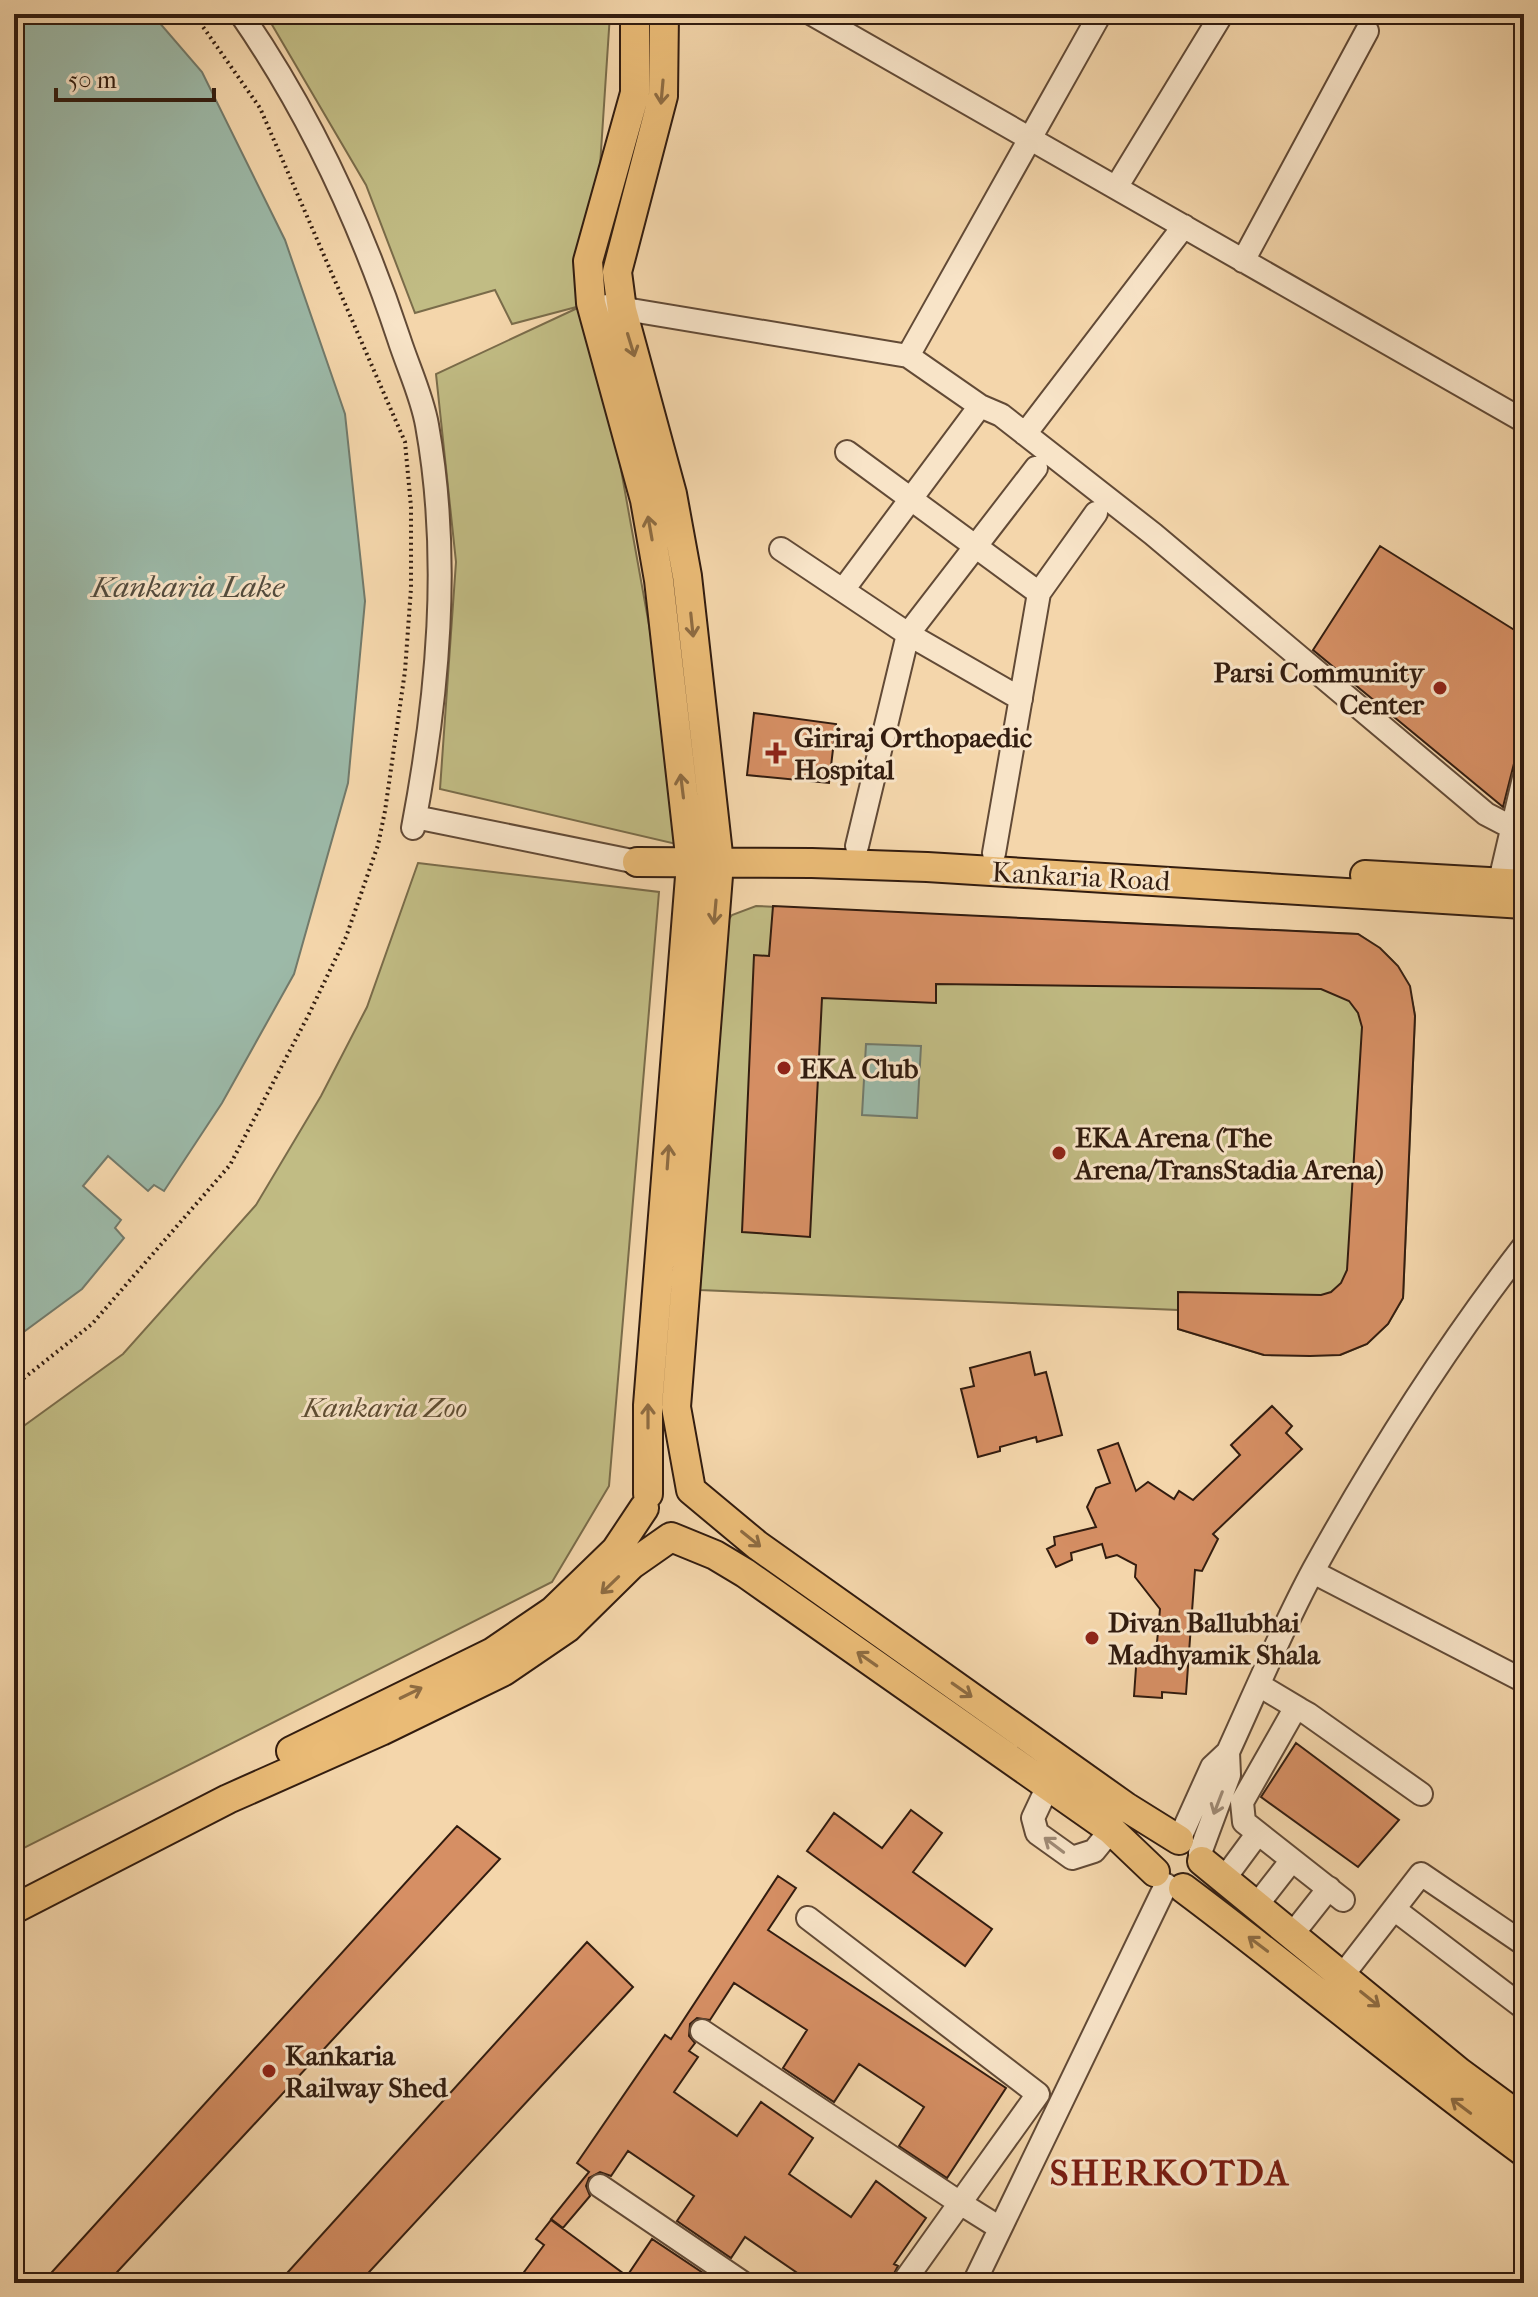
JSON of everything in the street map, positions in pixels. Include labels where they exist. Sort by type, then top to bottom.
[{"type":"main road","points":[[635,14],[635,93],[588,261],[591,303],[645,500],[659,580],[690,856],[648,1405],[646,1501],[649,1526],[662,1536],[715,1555],[745,1573],[1111,1830],[1168,1881],[1274,1956],[1443,2093],[1524,2152]]},
{"type":"main road","points":[[14,1887],[376,1721],[504,1671],[567,1628],[631,1565],[671,1537],[686,1533],[698,1518],[698,1502],[691,1490],[676,1407],[718,855],[687,576],[672,494],[622,310],[617,272],[663,96],[664,14]]},
{"type":"main road","points":[[637,862],[857,846],[994,853],[1515,895]]},
{"type":"main road","name":"Kankaria Road","points":[[718,855],[812,863],[1515,895]]},
{"type":"main road","points":[[14,1909],[376,1721],[493,1652],[553,1611],[616,1550],[655,1487],[673,1482],[691,1490],[770,1554],[1126,1807],[1194,1851],[1291,1936],[1459,2072],[1524,2120]]},
{"type":"main road","points":[[1168,1881],[1154,1863],[1159,1850],[1171,1841],[1194,1851]]},
{"type":"main road","points":[[1168,1881],[1199,1876],[1194,1851]]},
{"type":"street","points":[[241,14],[280,71],[330,165],[368,252],[427,421],[436,488],[437,660],[426,757],[414,822],[637,862]]},
{"type":"street","points":[[812,14],[1524,421]]},
{"type":"street","points":[[908,356],[1100,14]]},
{"type":"street","points":[[1117,186],[1222,14]]},
{"type":"street","points":[[1243,261],[1367,31]]},
{"type":"street","points":[[1025,434],[1184,226]]},
{"type":"street","points":[[591,303],[908,356],[980,406],[1001,415],[1153,534],[1486,814],[1511,827]]},
{"type":"street","points":[[843,590],[980,406]]},
{"type":"street","points":[[847,452],[1039,593]]},
{"type":"street","points":[[857,846],[908,634],[1036,468]]},
{"type":"street","points":[[994,853],[1039,593],[1096,513]]},
{"type":"street","points":[[781,549],[908,634],[1021,699]]},
{"type":"street","points":[[1515,895],[1511,827],[1524,778]]},
{"type":"street","points":[[1194,1851],[1229,1775],[1228,1752],[1313,1572],[1401,1420],[1489,1291],[1524,1246]]},
{"type":"street","points":[[1313,1572],[1524,1681]]},
{"type":"street","points":[[1259,1685],[1299,1709],[1421,1794]]},
{"type":"street","points":[[1291,1936],[1336,1894],[1244,1822],[1242,1802],[1292,1714],[1299,1709]]},
{"type":"street","points":[[1048,1786],[1033,1818],[1037,1833],[1072,1858],[1094,1851],[1111,1830]]},
{"type":"street","points":[[1224,1879],[1258,1833]]},
{"type":"street","points":[[1256,1906],[1292,1860]]},
{"type":"street","points":[[1342,1976],[1421,1874],[1524,1944]]},
{"type":"street","points":[[974,2283],[1168,1881]]},
{"type":"street","points":[[1394,1909],[1524,2008]]},
{"type":"street","points":[[808,1918],[1038,2094],[903,2283]]},
{"type":"street","points":[[702,2031],[1000,2228]]},
{"type":"street","points":[[600,2186],[743,2283]]},
{"type":"path","points":[[14,1386],[92,1324],[230,1165],[346,937],[378,845],[405,671],[411,588],[411,507],[405,442],[260,108],[194,14]]},
{"type":"green space","points":[[343,14],[610,14],[591,303],[689,847],[440,789],[456,562],[436,374],[584,305],[512,324],[495,290],[415,313],[366,185],[271,23]]},
{"type":"green space","name":"Kankaria Zoo","points":[[418,863],[659,892],[609,1486],[552,1582],[14,1853],[14,1433],[123,1354],[256,1205],[321,1096],[367,1007]]},
{"type":"green space","name":"EKA Arena (The Arena/TransStadia Arena)","points":[[756,906],[1358,934],[1382,951],[1398,968],[1408,988],[1415,1016],[1403,1298],[1388,1324],[1367,1344],[1340,1355],[1264,1355],[1178,1329],[1178,1310],[700,1290],[724,926],[732,915]]},
{"type":"water","name":"Kankaria Lake","points":[[14,14],[152,14],[202,72],[285,240],[345,414],[365,601],[348,783],[294,974],[222,1103],[164,1191],[154,1185],[148,1191],[108,1156],[83,1186],[121,1220],[115,1228],[124,1238],[82,1289],[14,1339]]},
{"type":"water","points":[[866,1044],[921,1046],[917,1118],[862,1115]]},
{"type":"building","name":"Parsi Community Center","points":[[1380,546],[1524,636],[1524,724],[1503,807],[1313,650]]},
{"type":"building","points":[[754,713],[836,724],[829,783],[747,775]]},
{"type":"building","points":[[773,906],[1358,934],[1380,948],[1398,966],[1410,986],[1415,1016],[1403,1298],[1388,1324],[1367,1344],[1340,1355],[1310,1356],[1264,1355],[1178,1329],[1178,1292],[1321,1295],[1331,1292],[1341,1283],[1347,1270],[1362,1027],[1358,1013],[1349,1001],[1321,989],[936,984],[936,1003],[822,998],[810,1237],[742,1232],[754,955],[769,956]]},
{"type":"building","points":[[1030,1352],[1035,1375],[1046,1372],[1062,1435],[1037,1442],[1036,1437],[978,1457],[961,1389],[974,1386],[970,1368]]},
{"type":"building","points":[[1272,1406],[1292,1426],[1286,1433],[1302,1449],[1213,1534],[1218,1539],[1202,1571],[1195,1570],[1186,1694],[1162,1692],[1162,1698],[1134,1696],[1137,1653],[1156,1654],[1160,1609],[1135,1577],[1136,1565],[1117,1555],[1106,1558],[1102,1544],[1071,1553],[1072,1560],[1056,1567],[1047,1549],[1055,1545],[1054,1537],[1096,1527],[1087,1507],[1096,1488],[1110,1483],[1098,1450],[1118,1443],[1136,1491],[1148,1482],[1174,1499],[1179,1491],[1193,1500],[1240,1455],[1231,1445]]},
{"type":"building","points":[[1296,1743],[1399,1820],[1358,1867],[1261,1797]]},
{"type":"building","points":[[911,1810],[942,1833],[913,1872],[992,1929],[965,1966],[807,1851],[834,1813],[882,1848]]},
{"type":"building","name":"Kankaria Railway Shed","points":[[457,1826],[500,1859],[107,2283],[42,2283]]},
{"type":"building","points":[[778,1876],[796,1888],[768,1930],[1006,2088],[947,2178],[899,2146],[924,2107],[859,2064],[834,2102],[783,2068],[807,2030],[734,1983],[710,2020],[697,2018],[690,2024],[689,2036],[695,2043],[689,2051],[698,2057],[674,2092],[737,2136],[761,2102],[813,2138],[789,2174],[851,2217],[876,2181],[926,2218],[894,2264],[898,2266],[889,2283],[812,2283],[745,2237],[731,2258],[677,2221],[694,2196],[628,2151],[611,2176],[600,2172],[589,2178],[586,2186],[590,2196],[563,2228],[551,2219],[589,2172],[577,2163],[665,2035],[671,2039]]},
{"type":"building","name":"Kankaria Railway Shed","points":[[587,1942],[633,1987],[359,2283],[278,2283]]},
{"type":"building","points":[[551,2220],[627,2276],[652,2239],[709,2277],[704,2283],[516,2283],[544,2245],[536,2239]]},
{"type":"place","name":"Parsi Community Center","points":[[1440,688]]},
{"type":"place","name":"Giriraj Orthopaedic Hospital","points":[[776,753]]},
{"type":"place","name":"EKA Club","points":[[784,1068]]},
{"type":"place","name":"EKA Arena (The Arena/TransStadia Arena)","points":[[1059,1153]]},
{"type":"place","name":"Divan Ballubhai Madhyamik Shala","points":[[1092,1638]]},
{"type":"place","name":"Kankaria Railway Shed","points":[[269,2071]]},
{"type":"district","name":"SHERKOTDA","points":[[1170,2172]]}]
